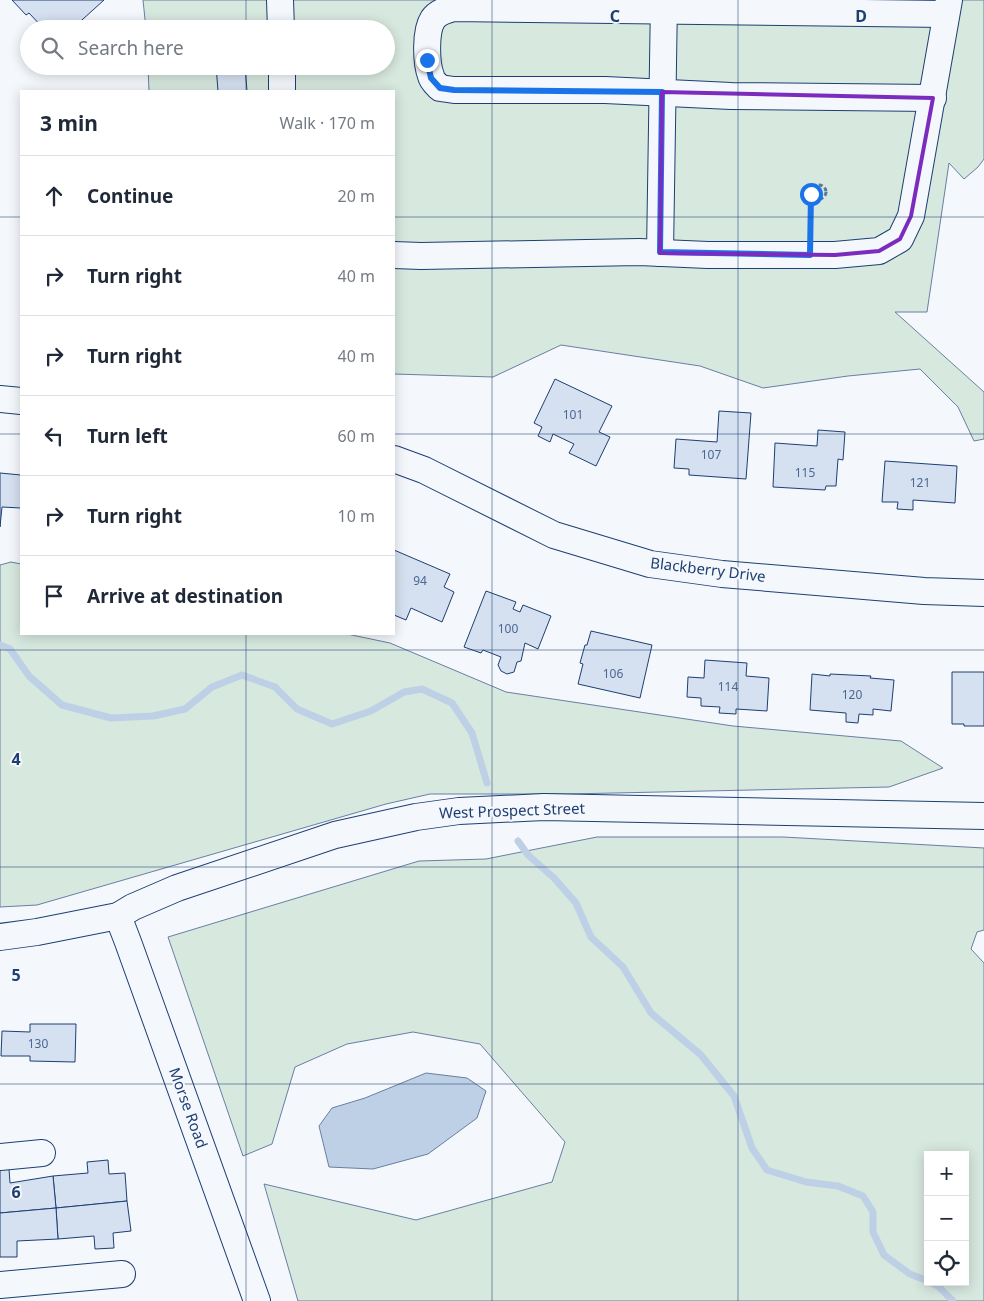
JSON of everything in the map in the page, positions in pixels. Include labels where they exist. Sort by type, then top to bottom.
[{"type":"street","points":[[280,0],[281,20]]},
{"type":"street","points":[[395,254],[421,256],[660,252],[835,255],[879,251],[900,239],[911,216],[933,98],[948,7],[536,4],[454,8],[440,12],[432,20],[428,38],[427,60],[431,78],[440,88],[454,90],[662,92],[731,96],[933,98]]},
{"type":"street","points":[[660,252],[664,5]]},
{"type":"street","points":[[282,75],[282,90]]},
{"type":"street","points":[[0,399],[20,401]]},
{"type":"street","name":"Blackberry Drive","points":[[395,458],[424,470],[554,534],[650,564],[722,574],[924,591],[984,593]]},
{"type":"street","name":"West Prospect Street","points":[[0,937],[37,932],[118,916],[133,907],[177,888],[335,835],[416,816],[459,811],[544,807],[984,816]]},
{"type":"street","name":"Morse Road","points":[[118,916],[257,1301]]},
{"type":"street","points":[[0,1157],[42,1153]]},
{"type":"street","points":[[0,1285],[122,1274]]},
{"type":"path","points":[[810,255],[811,194],[812,189],[815,185],[822,185],[826,189],[825,196],[820,199],[814,198],[811,194]]},
{"type":"highlighted area","points":[[662,92],[933,98],[911,216],[900,239],[879,251],[835,255],[660,253]]},
{"type":"shaded area","points":[[143,0],[984,0],[984,159],[964,179],[949,163],[927,312],[895,312],[984,392],[984,439],[974,441],[958,407],[920,369],[848,376],[763,388],[700,366],[561,345],[493,377],[395,374],[395,90],[149,90],[148,75],[395,75],[395,20],[145,20]]},
{"type":"shaded area","points":[[11,562],[20,564],[20,635],[352,635],[390,643],[506,692],[733,726],[901,741],[943,768],[889,787],[568,794],[430,794],[386,804],[37,905],[0,907],[0,565]]},
{"type":"shaded area","points":[[597,837],[783,837],[984,848],[984,930],[977,932],[971,949],[984,963],[984,1301],[298,1301],[264,1184],[416,1220],[552,1182],[565,1142],[480,1044],[413,1032],[347,1044],[295,1067],[272,1144],[243,1156],[168,937],[419,861],[486,859]]},
{"type":"water","points":[[426,1073],[467,1078],[486,1091],[477,1118],[428,1154],[373,1169],[329,1167],[319,1126],[332,1108],[365,1098]]},
{"type":"building","points":[[12,0],[104,0],[82,20],[36,20],[29,13],[26,15]]},
{"type":"building","points":[[217,75],[246,75],[247,90],[218,90]]},
{"type":"building","points":[[555,379],[612,406],[599,432],[610,437],[596,466],[569,453],[574,444],[553,434],[550,442],[538,436],[542,427],[534,423]]},
{"type":"building","points":[[719,411],[751,413],[746,479],[689,475],[689,469],[674,468],[676,439],[717,442]]},
{"type":"building","points":[[818,430],[845,432],[843,460],[838,459],[836,486],[826,486],[825,490],[773,487],[775,443],[817,446]]},
{"type":"building","points":[[885,461],[957,466],[955,503],[913,500],[913,510],[897,509],[898,502],[882,502]]},
{"type":"building","points":[[0,473],[20,475],[20,508],[2,507],[0,527]]},
{"type":"building","points":[[395,550],[450,574],[444,587],[454,592],[442,622],[411,608],[406,620],[395,615]]},
{"type":"building","points":[[486,591],[516,602],[513,609],[520,612],[523,605],[551,616],[538,649],[525,643],[521,661],[517,662],[514,672],[507,674],[501,671],[498,665],[501,657],[483,650],[481,653],[464,647]]},
{"type":"building","points":[[591,631],[652,645],[640,698],[578,684],[583,664],[580,663]]},
{"type":"building","points":[[705,660],[747,663],[746,676],[769,678],[767,711],[736,709],[736,714],[719,713],[720,707],[701,706],[701,698],[687,697],[688,677],[704,678]]},
{"type":"building","points":[[952,672],[984,672],[984,726],[952,724]]},
{"type":"building","points":[[812,674],[871,676],[870,678],[894,680],[891,711],[873,709],[873,715],[859,714],[858,723],[846,722],[846,713],[810,710]]},
{"type":"building","points":[[30,1024],[76,1024],[75,1062],[30,1061],[30,1056],[1,1056],[2,1031],[30,1032]]},
{"type":"building","points":[[108,1160],[109,1174],[125,1173],[127,1201],[56,1208],[53,1176],[88,1173],[87,1162]]},
{"type":"building","points":[[0,1169],[9,1169],[10,1183],[53,1176],[56,1208],[0,1213]]},
{"type":"building","points":[[127,1201],[131,1231],[113,1233],[114,1248],[95,1249],[94,1236],[58,1239],[56,1208]]},
{"type":"building","points":[[56,1208],[58,1239],[17,1241],[17,1257],[0,1257],[0,1213]]},
{"type":"waterway","points":[[0,645],[10,649],[29,676],[62,705],[111,718],[153,716],[185,709],[212,687],[242,675],[275,687],[297,709],[332,724],[371,711],[404,692],[422,689],[452,703],[472,733],[487,783]]},
{"type":"waterway","points":[[518,841],[528,855],[554,878],[576,903],[591,937],[623,967],[651,1013],[701,1055],[734,1096],[752,1148],[767,1170],[806,1182],[838,1186],[863,1196],[873,1212],[873,1232],[884,1255],[910,1274],[924,1279]]},
{"type":"waterway","points":[[938,1286],[953,1301]]},
{"type":"route","points":[[427,60],[431,78],[440,88],[454,90],[662,92],[660,252],[810,255],[811,194]]}]
